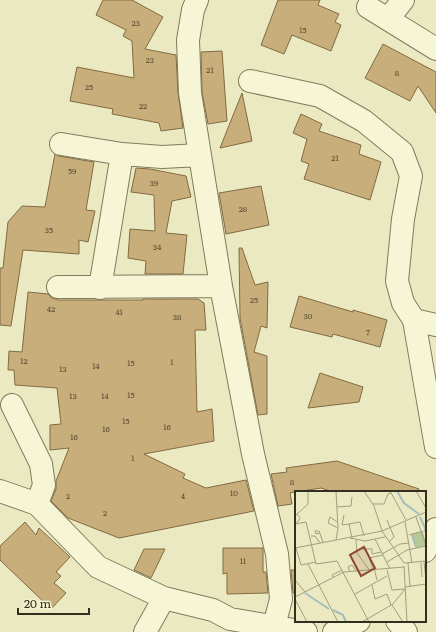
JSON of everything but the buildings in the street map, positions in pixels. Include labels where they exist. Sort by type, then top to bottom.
[{"type":"street","points":[[197,0],[193,10],[188,40],[190,94],[221,286],[253,454],[276,554],[281,599],[274,626]]},
{"type":"street","points":[[388,19],[403,0]]},
{"type":"street","points":[[368,7],[436,49]]},
{"type":"street","points":[[250,81],[320,96],[364,121],[402,152],[411,176],[403,219],[397,282],[403,303],[414,320],[436,447]]},
{"type":"street","points":[[61,144],[122,154],[162,157],[200,155]]},
{"type":"street","points":[[100,288],[122,154]]},
{"type":"street","points":[[58,287],[100,288],[221,286]]},
{"type":"street","points":[[414,320],[436,325]]},
{"type":"street","points":[[12,405],[41,464],[44,485],[37,504]]},
{"type":"street","points":[[0,491],[37,504],[98,567],[164,598],[213,610],[230,619],[306,632]]},
{"type":"street","points":[[426,549],[436,530]]},
{"type":"street","points":[[145,632],[164,598]]},
{"type":"street","points":[[334,632],[357,622]]}]
